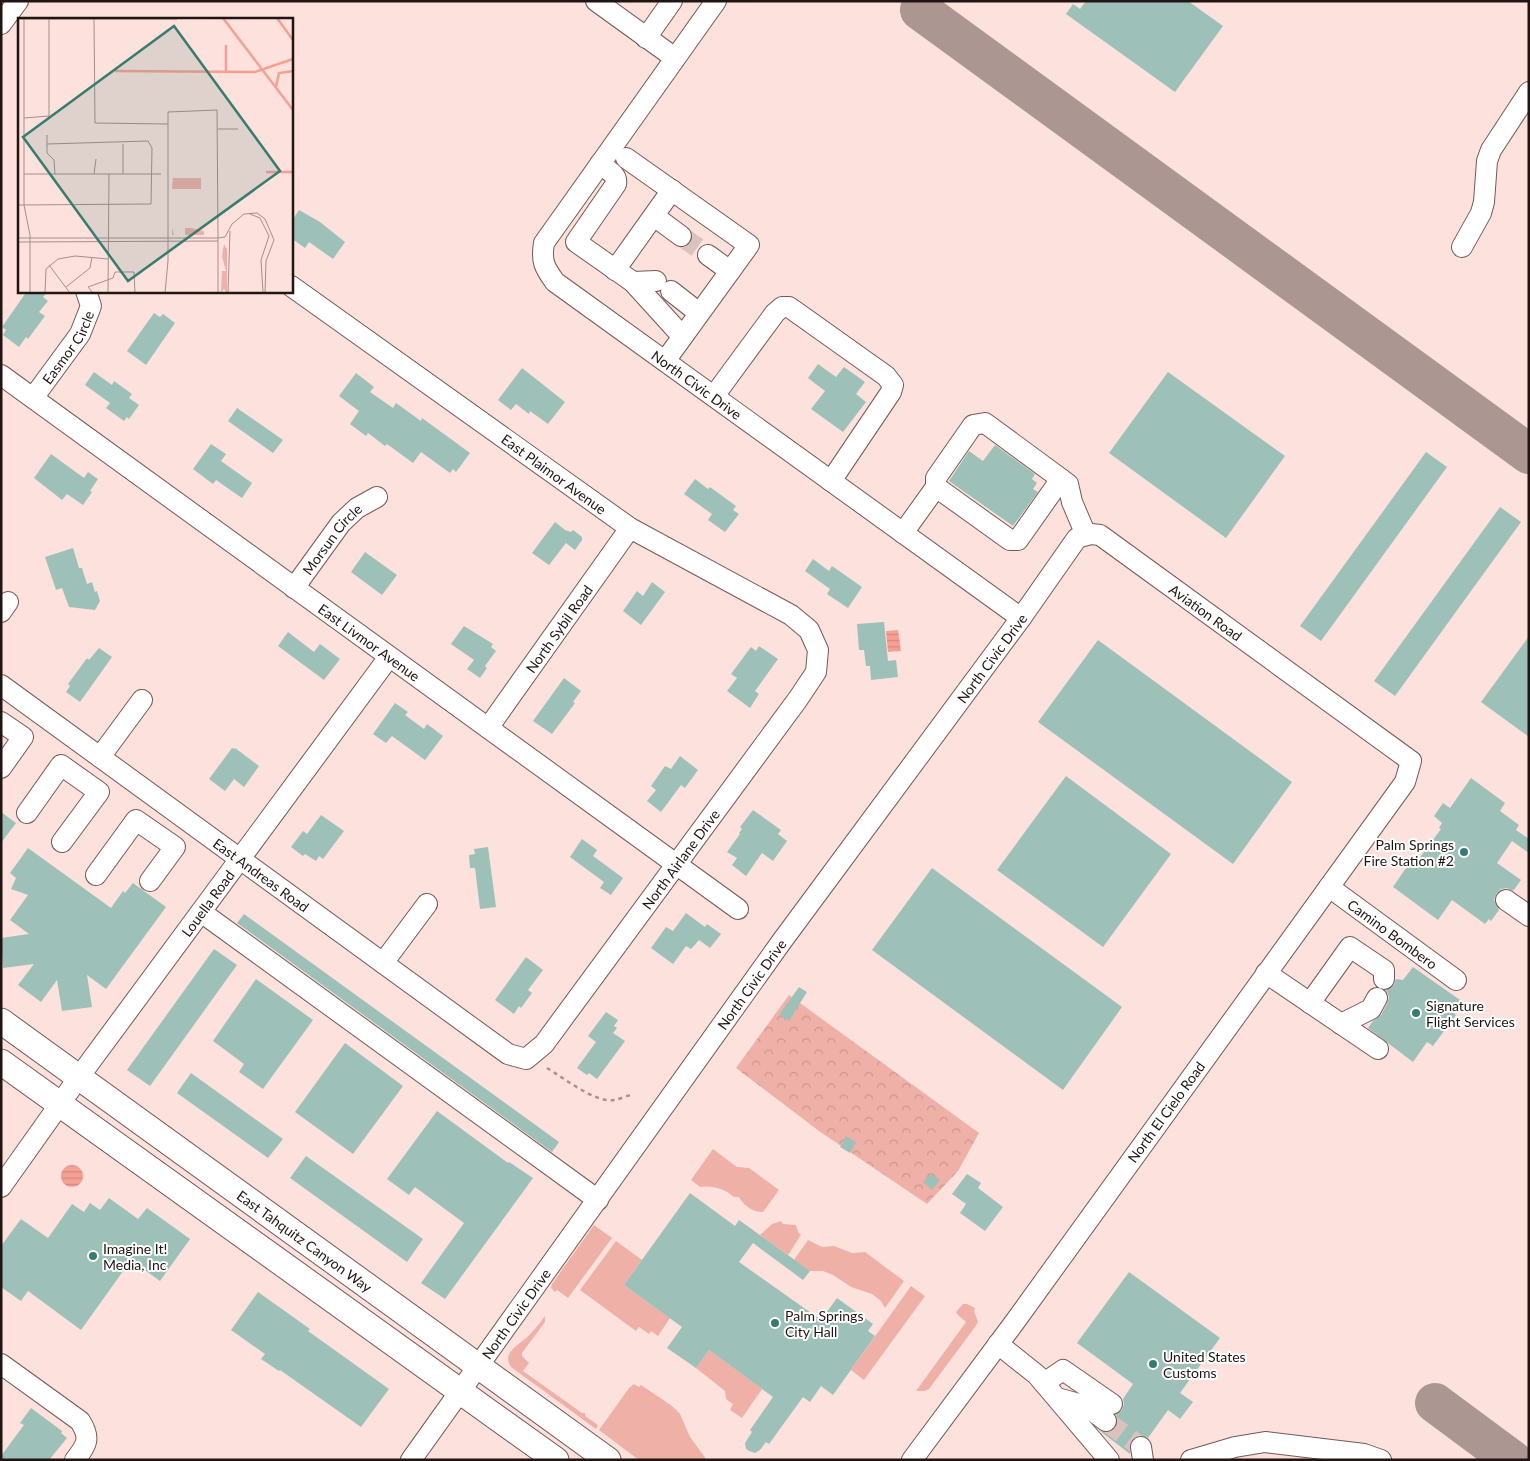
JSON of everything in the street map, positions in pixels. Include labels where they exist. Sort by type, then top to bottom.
[{"type":"main road","name":"East Tahquitz Canyon Way","points":[[1,1021],[608,1460]]},
{"type":"main road","points":[[1,1062],[556,1460]]},
{"type":"street","points":[[1,24],[18,1]]},
{"type":"street","points":[[646,38],[672,1]]},
{"type":"street","name":"North Civic Drive","points":[[411,1460],[782,941],[1021,618],[555,282],[544,265],[542,257],[544,244],[716,1]]},
{"type":"street","points":[[606,4],[646,38],[675,58]]},
{"type":"street","points":[[1462,247],[1481,213],[1484,202],[1487,161],[1491,150],[1529,92]]},
{"type":"street","points":[[626,158],[749,245],[665,361]]},
{"type":"street","points":[[600,164],[615,175],[617,179],[616,184],[576,242],[633,282],[682,336]]},
{"type":"street","points":[[615,270],[672,190]]},
{"type":"street","points":[[654,216],[681,236]]},
{"type":"street","points":[[708,255],[730,271]]},
{"type":"street","points":[[633,282],[664,286],[699,313]]},
{"type":"street","name":"East Plaimor Avenue","points":[[292,287],[630,528],[791,615],[809,630],[818,650]]},
{"type":"street","name":"Easmor Circle","points":[[34,398],[80,334],[91,306],[86,292]]},
{"type":"street","points":[[714,396],[775,313],[782,307],[789,307],[878,370],[893,385],[891,392],[831,480]]},
{"type":"street","name":"East Livmor Avenue","points":[[1,375],[738,909]]},
{"type":"street","points":[[903,533],[936,487],[936,478],[973,425],[985,423],[1068,484],[1072,502],[1086,535],[1077,538],[1021,618]]},
{"type":"street","points":[[936,487],[1010,540],[1018,540],[1061,479]]},
{"type":"street","name":"Morsun Circle","points":[[294,588],[341,522],[357,508],[377,498]]},
{"type":"street","name":"North Sybil Road","points":[[488,728],[630,528]]},
{"type":"street","name":"Aviation Road","points":[[1086,535],[1100,536],[1412,761]]},
{"type":"street","name":"North Airlane Drive","points":[[526,1059],[544,1044],[798,699],[816,672],[818,650]]},
{"type":"street","name":"Louella Road","points":[[1,1187],[79,1077],[390,657]]},
{"type":"street","name":"East Andreas Road","points":[[1,685],[508,1054],[526,1059]]},
{"type":"street","points":[[1,768],[23,738],[3,723],[22,700]]},
{"type":"street","points":[[79,778],[142,700]]},
{"type":"street","name":"North El Cielo Road","points":[[912,1460],[1405,782],[1412,761]]},
{"type":"street","points":[[27,813],[61,765],[99,792],[62,842]]},
{"type":"street","points":[[154,832],[170,807]]},
{"type":"street","points":[[96,874],[136,820],[175,847],[150,881]]},
{"type":"street","name":"Camino Bombero","points":[[1329,887],[1456,980]]},
{"type":"street","points":[[1506,900],[1529,916]]},
{"type":"street","points":[[383,962],[427,904]]},
{"type":"street","points":[[201,912],[598,1200]]},
{"type":"street","points":[[1310,1004],[1350,947],[1384,970],[1381,988],[1371,1009],[1341,1024]]},
{"type":"street","points":[[1266,973],[1378,1050]]},
{"type":"street","points":[[998,1344],[1037,1375],[1109,1460]]},
{"type":"street","points":[[1,1364],[80,1421],[86,1431],[86,1446],[76,1460]]},
{"type":"street","points":[[1044,1383],[1063,1370],[1109,1413],[1057,1398]]},
{"type":"street","points":[[1191,1460],[1235,1447],[1265,1442],[1364,1454],[1381,1460]]},
{"type":"path","points":[[547,1068],[602,1099],[614,1100],[633,1094]]},
{"type":"green space","points":[[789,995],[979,1133],[958,1171],[927,1204],[819,1131],[736,1068]]},
{"type":"green space","points":[[713,1149],[737,1167],[749,1168],[779,1190],[763,1212],[749,1208],[739,1197],[734,1197],[718,1188],[700,1187],[691,1180]]},
{"type":"green space","points":[[781,1221],[783,1224],[796,1225],[801,1235],[788,1255],[760,1235],[772,1224]]},
{"type":"green space","points":[[594,1225],[612,1238],[568,1298],[557,1290],[555,1292],[551,1288],[552,1284]]},
{"type":"green space","points":[[808,1240],[822,1247],[834,1246],[852,1253],[865,1252],[904,1281],[885,1308],[881,1301],[872,1294],[851,1287],[823,1271],[810,1271],[794,1260]]},
{"type":"green space","points":[[616,1241],[642,1260],[624,1285],[670,1318],[658,1336],[651,1331],[649,1334],[639,1327],[636,1331],[580,1290]]},
{"type":"green space","points":[[911,1286],[925,1296],[864,1380],[851,1370]]},
{"type":"green space","points":[[963,1304],[975,1308],[974,1311],[978,1322],[929,1389],[916,1391],[966,1322],[956,1312]]},
{"type":"green space","points":[[545,1316],[545,1322],[522,1353],[522,1356],[529,1363],[523,1371],[582,1413],[585,1413],[585,1416],[598,1425],[596,1429],[511,1367],[508,1358],[511,1351],[531,1333]]},
{"type":"green space","points":[[709,1350],[762,1389],[742,1418],[730,1410],[733,1404],[726,1399],[725,1391],[696,1368]]},
{"type":"green space","points":[[634,1384],[639,1387],[641,1385],[672,1406],[680,1414],[690,1437],[707,1460],[639,1460],[599,1430],[629,1388]]},
{"type":"shaded area","points":[[898,630],[901,651],[888,652],[886,631]]},
{"type":"shaded area","points":[[72,1165],[80,1168],[83,1176],[80,1184],[72,1187],[64,1184],[61,1176],[64,1168]]},
{"type":"building","points":[[1086,1],[1188,1],[1223,26],[1175,92],[1066,14],[1073,4],[1080,9]]},
{"type":"building","points":[[299,210],[320,222],[345,242],[333,259],[309,242],[305,248],[292,239],[292,220]]},
{"type":"building","points":[[26,292],[47,292],[43,297],[48,301],[39,312],[45,316],[28,339],[26,337],[19,347],[3,335],[6,330],[2,327]]},
{"type":"building","points":[[154,313],[160,317],[163,314],[175,323],[146,365],[127,351]]},
{"type":"building","points":[[818,364],[836,377],[844,367],[865,382],[856,394],[866,402],[843,432],[811,409],[825,391],[808,378]]},
{"type":"building","points":[[522,368],[565,402],[548,424],[530,411],[529,414],[516,404],[511,410],[498,400]]},
{"type":"building","points":[[94,372],[112,385],[114,381],[132,394],[129,398],[139,405],[129,419],[127,417],[124,421],[106,408],[110,403],[85,385]]},
{"type":"building","points":[[1168,372],[1285,456],[1226,538],[1109,453]]},
{"type":"building","points":[[356,373],[374,387],[370,392],[393,408],[396,403],[421,421],[422,418],[470,453],[456,472],[453,469],[450,473],[421,452],[413,463],[387,444],[385,446],[368,433],[366,436],[350,424],[359,411],[339,396]]},
{"type":"building","points":[[237,408],[283,440],[273,453],[228,421]]},
{"type":"building","points":[[211,444],[226,454],[221,461],[252,483],[242,498],[216,480],[213,484],[193,469]]},
{"type":"building","points":[[995,445],[1035,474],[1032,479],[1037,483],[1033,489],[1038,492],[1013,526],[949,481],[969,451],[983,461]]},
{"type":"building","points":[[1426,452],[1447,467],[1321,641],[1300,626]]},
{"type":"building","points":[[51,454],[84,478],[88,472],[98,479],[83,505],[67,494],[62,500],[34,478]]},
{"type":"building","points":[[695,479],[708,489],[710,487],[736,506],[733,510],[739,514],[725,532],[708,520],[712,514],[684,494]]},
{"type":"building","points":[[1500,507],[1521,522],[1395,696],[1374,681]]},
{"type":"building","points":[[555,522],[565,530],[571,532],[573,530],[582,537],[582,540],[575,550],[566,543],[549,565],[532,553]]},
{"type":"building","points":[[73,548],[79,568],[82,568],[87,584],[92,582],[95,592],[97,591],[100,601],[95,610],[69,607],[62,588],[56,590],[45,557]]},
{"type":"building","points":[[365,552],[397,575],[382,595],[351,572]]},
{"type":"building","points":[[813,559],[829,571],[832,566],[862,587],[848,608],[827,594],[830,589],[805,571]]},
{"type":"building","points":[[652,582],[665,592],[641,625],[623,611],[637,591],[643,596]]},
{"type":"building","points":[[884,622],[888,661],[896,660],[898,677],[871,680],[870,666],[866,666],[864,650],[859,650],[857,624]]},
{"type":"building","points":[[464,626],[493,644],[491,647],[496,651],[485,666],[487,668],[480,678],[467,669],[474,660],[451,644]]},
{"type":"building","points":[[288,632],[314,652],[320,644],[340,659],[324,680],[278,646]]},
{"type":"building","points":[[1529,636],[1529,737],[1481,702]]},
{"type":"building","points":[[1098,640],[1292,782],[1233,864],[1038,722]]},
{"type":"building","points":[[759,646],[778,659],[755,691],[759,694],[750,708],[727,691],[737,678],[731,674],[751,647],[756,651]]},
{"type":"building","points":[[99,648],[112,657],[80,702],[66,692],[70,686],[68,684],[87,658],[89,660]]},
{"type":"building","points":[[564,678],[581,691],[573,702],[575,703],[552,734],[533,721]]},
{"type":"building","points":[[395,703],[408,712],[405,715],[424,729],[427,724],[443,736],[425,760],[392,736],[386,743],[373,734]]},
{"type":"building","points":[[232,748],[235,748],[259,766],[244,787],[234,779],[225,791],[209,779]]},
{"type":"building","points":[[680,756],[698,770],[685,788],[681,785],[661,812],[647,801],[656,790],[651,786],[665,766],[671,769]]},
{"type":"building","points":[[1066,776],[1171,854],[1103,947],[997,870]]},
{"type":"building","name":"Palm Springs Fire Station #2","points":[[1471,778],[1505,803],[1500,811],[1519,825],[1516,830],[1529,839],[1529,853],[1512,841],[1497,863],[1521,880],[1513,891],[1507,888],[1501,889],[1497,893],[1494,899],[1499,910],[1491,921],[1489,919],[1485,924],[1452,900],[1438,920],[1393,887],[1408,865],[1411,867],[1418,860],[1441,829],[1439,828],[1442,823],[1434,816],[1443,803],[1450,808]]},
{"type":"building","points":[[753,810],[781,830],[778,834],[787,841],[773,861],[762,853],[746,876],[732,865],[737,858],[727,852],[740,834],[742,829],[740,827]]},
{"type":"building","points":[[1,812],[16,823],[1,843]]},
{"type":"building","points":[[321,815],[344,831],[323,859],[319,856],[316,861],[305,854],[303,856],[291,847],[303,831],[307,834]]},
{"type":"building","points":[[582,839],[597,850],[593,856],[623,878],[611,895],[600,888],[604,882],[570,857]]},
{"type":"building","points":[[488,847],[496,907],[480,909],[475,868],[470,868],[469,855],[475,854],[474,849]]},
{"type":"building","points":[[28,848],[111,908],[123,891],[125,893],[133,883],[166,907],[106,989],[87,975],[92,1007],[62,1011],[57,980],[41,1002],[18,985],[34,964],[3,968],[1,938],[29,934],[10,920],[28,895],[11,889],[16,878],[10,873]]},
{"type":"building","points":[[932,868],[1122,1007],[1063,1090],[872,950]]},
{"type":"building","points":[[686,913],[705,927],[707,924],[721,934],[710,948],[699,940],[691,949],[686,946],[673,964],[651,948],[666,927],[673,931]]},
{"type":"building","points":[[244,914],[559,1142],[552,1152],[237,923]]},
{"type":"building","points":[[214,949],[237,965],[150,1086],[127,1070]]},
{"type":"building","points":[[526,957],[543,970],[528,990],[532,993],[514,1014],[495,1000]]},
{"type":"building","name":"Signature Flight Services","points":[[1413,967],[1460,1000],[1452,1012],[1456,1015],[1433,1046],[1427,1042],[1413,1062],[1368,1028],[1381,1015],[1387,1004],[1389,997],[1386,990],[1394,985],[1396,979],[1403,980]]},
{"type":"building","points":[[256,979],[313,1020],[263,1089],[239,1072],[244,1064],[213,1041]]},
{"type":"building","points":[[799,987],[807,992],[789,1021],[779,1015]]},
{"type":"building","points":[[606,1012],[618,1020],[614,1026],[617,1028],[613,1033],[625,1041],[597,1079],[577,1068],[596,1042],[588,1036]]},
{"type":"building","points":[[345,1043],[403,1086],[353,1154],[295,1112]]},
{"type":"building","points":[[191,1073],[283,1139],[268,1158],[177,1093]]},
{"type":"building","points":[[437,1111],[508,1163],[533,1178],[445,1299],[421,1283],[464,1223],[415,1187],[409,1195],[387,1179]]},
{"type":"building","points":[[846,1136],[856,1142],[850,1153],[840,1147]]},
{"type":"building","points":[[306,1156],[423,1239],[407,1262],[290,1178]]},
{"type":"building","points":[[931,1173],[940,1180],[932,1190],[923,1182]]},
{"type":"building","points":[[967,1174],[981,1183],[978,1188],[1003,1207],[985,1231],[960,1213],[966,1204],[952,1194]]},
{"type":"building","name":"Palm Springs City Hall","points":[[690,1193],[735,1226],[739,1220],[810,1271],[803,1280],[753,1243],[739,1262],[821,1320],[837,1298],[873,1324],[868,1331],[875,1336],[833,1395],[821,1386],[810,1402],[803,1397],[769,1444],[766,1442],[755,1453],[746,1449],[745,1443],[752,1432],[750,1430],[773,1397],[709,1350],[696,1368],[667,1348],[682,1327],[624,1285]]},
{"type":"building","points":[[109,1198],[138,1219],[147,1208],[190,1239],[160,1281],[131,1260],[81,1330],[28,1291],[21,1301],[1,1287],[1,1246],[21,1219],[48,1238],[72,1204],[84,1212],[90,1203],[100,1210]]},
{"type":"building","name":"United States Customs","points":[[1129,1272],[1220,1338],[1180,1393],[1193,1402],[1180,1419],[1168,1410],[1148,1438],[1140,1435],[1133,1438],[1130,1443],[1130,1454],[1100,1431],[1110,1432],[1116,1428],[1118,1422],[1116,1415],[1122,1410],[1123,1399],[1133,1384],[1077,1343]]},
{"type":"building","points":[[258,1292],[310,1329],[308,1331],[389,1389],[361,1427],[280,1370],[261,1359],[265,1354],[231,1330]]},
{"type":"building","points":[[31,1408],[62,1431],[61,1433],[67,1438],[49,1460],[1,1460],[1,1456],[24,1425],[20,1423]]},
{"type":"taxiway","points":[[920,10],[1529,454]]},
{"type":"taxiway","points":[[1435,1403],[1512,1460]]},
{"type":"tunnel","points":[[681,236],[708,255]]},
{"type":"tunnel","points":[[1106,1421],[1141,1447]]},
{"type":"place","name":"Palm Springs Fire Station #2","points":[[1464,852]]},
{"type":"place","name":"Signature Flight Services","points":[[1416,1013]]},
{"type":"place","name":"Imagine It! Media, Inc","points":[[93,1256]]},
{"type":"place","name":"Palm Springs City Hall","points":[[775,1323]]},
{"type":"place","name":"United States Customs","points":[[1153,1364]]}]
